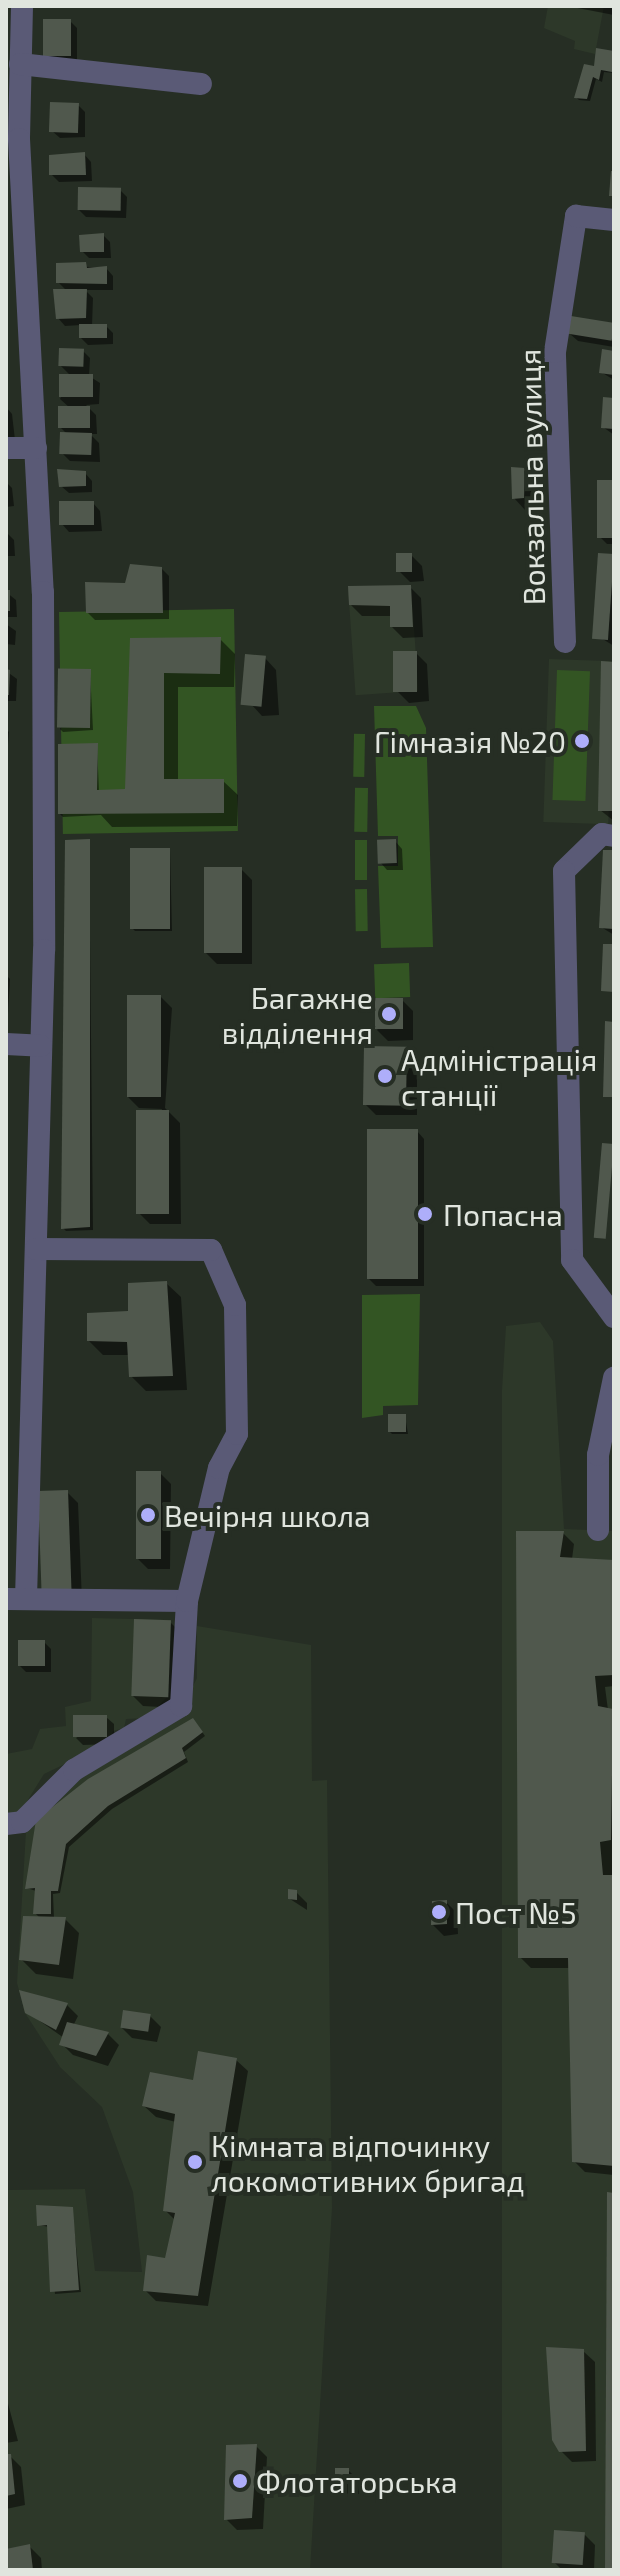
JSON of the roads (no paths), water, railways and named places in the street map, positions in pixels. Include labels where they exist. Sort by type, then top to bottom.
[{"type":"street","points":[[22,6],[14,32],[20,64],[19,139],[44,608],[41,1046],[36,1249],[16,1598],[187,1601]]},
{"type":"street","points":[[20,64],[201,84]]},
{"type":"street","name":"Вокзальна вулиця","points":[[565,642],[555,352],[576,216],[614,220]]},
{"type":"street","points":[[6,448],[36,448]]},
{"type":"street","points":[[614,836],[602,834],[564,871],[572,1260],[614,1317]]},
{"type":"street","points":[[6,1044],[41,1046]]},
{"type":"street","points":[[14,1823],[74,1770],[181,1706],[187,1601],[219,1468],[237,1434],[235,1305],[211,1250],[36,1249]]},
{"type":"street","points":[[598,1530],[598,1455],[614,1378]]},
{"type":"place","name":"Гімназія №20","points":[[582,741]]},
{"type":"place","name":"Багажне відділення","points":[[389,1014]]},
{"type":"place","name":"Адміністрація станції","points":[[385,1076]]},
{"type":"place","name":"Попасна","points":[[425,1214]]},
{"type":"place","name":"Вечірня школа","points":[[148,1515]]},
{"type":"place","name":"Пост №5","points":[[439,1912]]},
{"type":"place","name":"Кімната відпочинку локомотивних бригад","points":[[195,2162]]},
{"type":"place","name":"Флотаторська","points":[[240,2481]]}]
